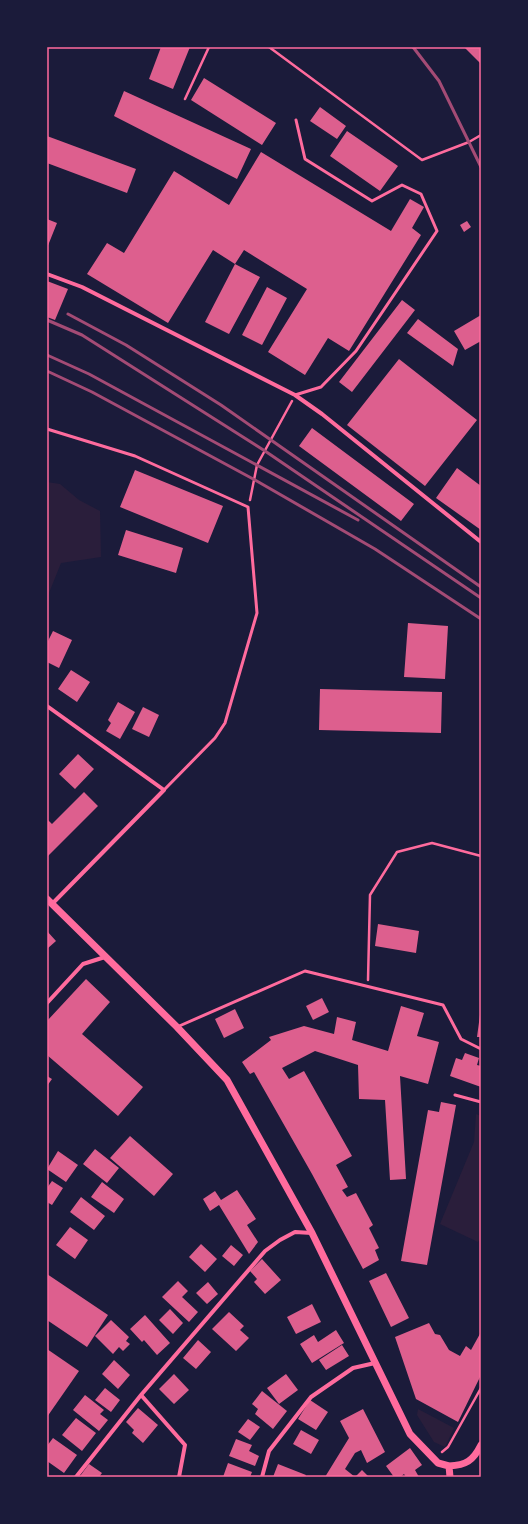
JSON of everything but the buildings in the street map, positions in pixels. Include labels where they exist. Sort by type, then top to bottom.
[{"type":"street","points":[[47,274],[82,287],[295,395],[322,414],[481,542]]},
{"type":"street","points":[[47,706],[164,790],[50,902],[177,1026],[227,1080],[312,1233],[410,1434],[438,1463],[449,1466],[462,1465],[476,1456],[481,1445]]},
{"type":"street","points":[[47,1003],[83,964],[105,957]]},
{"type":"street","points":[[76,1477],[141,1395],[265,1251],[280,1240],[295,1232],[312,1233]]},
{"type":"street","points":[[262,1477],[269,1451],[310,1398],[353,1368],[375,1363]]},
{"type":"street","points":[[141,1395],[185,1445],[179,1477]]},
{"type":"street","points":[[449,1466],[450,1477]]},
{"type":"lane","points":[[295,395],[321,387],[356,351],[437,232],[422,194],[402,185],[372,201],[305,159],[296,120]]},
{"type":"lane","points":[[47,429],[135,456],[248,507],[257,613],[225,723],[215,738],[164,790]]},
{"type":"lane","points":[[177,1026],[305,971],[443,1005],[461,1039],[481,1049]]},
{"type":"lane","points":[[455,1094],[481,1102]]},
{"type":"path","points":[[185,99],[209,47]]},
{"type":"path","points":[[269,47],[422,160],[468,142],[481,135]]},
{"type":"path","points":[[248,507],[257,465],[295,395]]},
{"type":"path","points":[[367,986],[370,895],[397,852],[432,843],[481,856]]},
{"type":"path","points":[[442,1452],[448,1447],[481,1388]]},
{"type":"shaded area","points":[[47,482],[60,484],[79,500],[100,511],[101,557],[61,563],[47,598]]},
{"type":"shaded area","points":[[476,1114],[481,1116],[481,1237],[478,1242],[440,1224],[474,1142]]},
{"type":"shaded area","points":[[418,1409],[454,1428],[445,1447],[434,1442],[417,1415]]},
{"type":"railway","points":[[413,47],[439,81],[481,167]]},
{"type":"railway","points":[[68,314],[126,345],[221,405],[481,587]]},
{"type":"railway","points":[[47,320],[82,335],[265,451],[481,598]]},
{"type":"railway","points":[[47,355],[89,374],[358,520]]},
{"type":"railway","points":[[47,371],[92,392],[255,480],[375,549],[481,619]]}]
